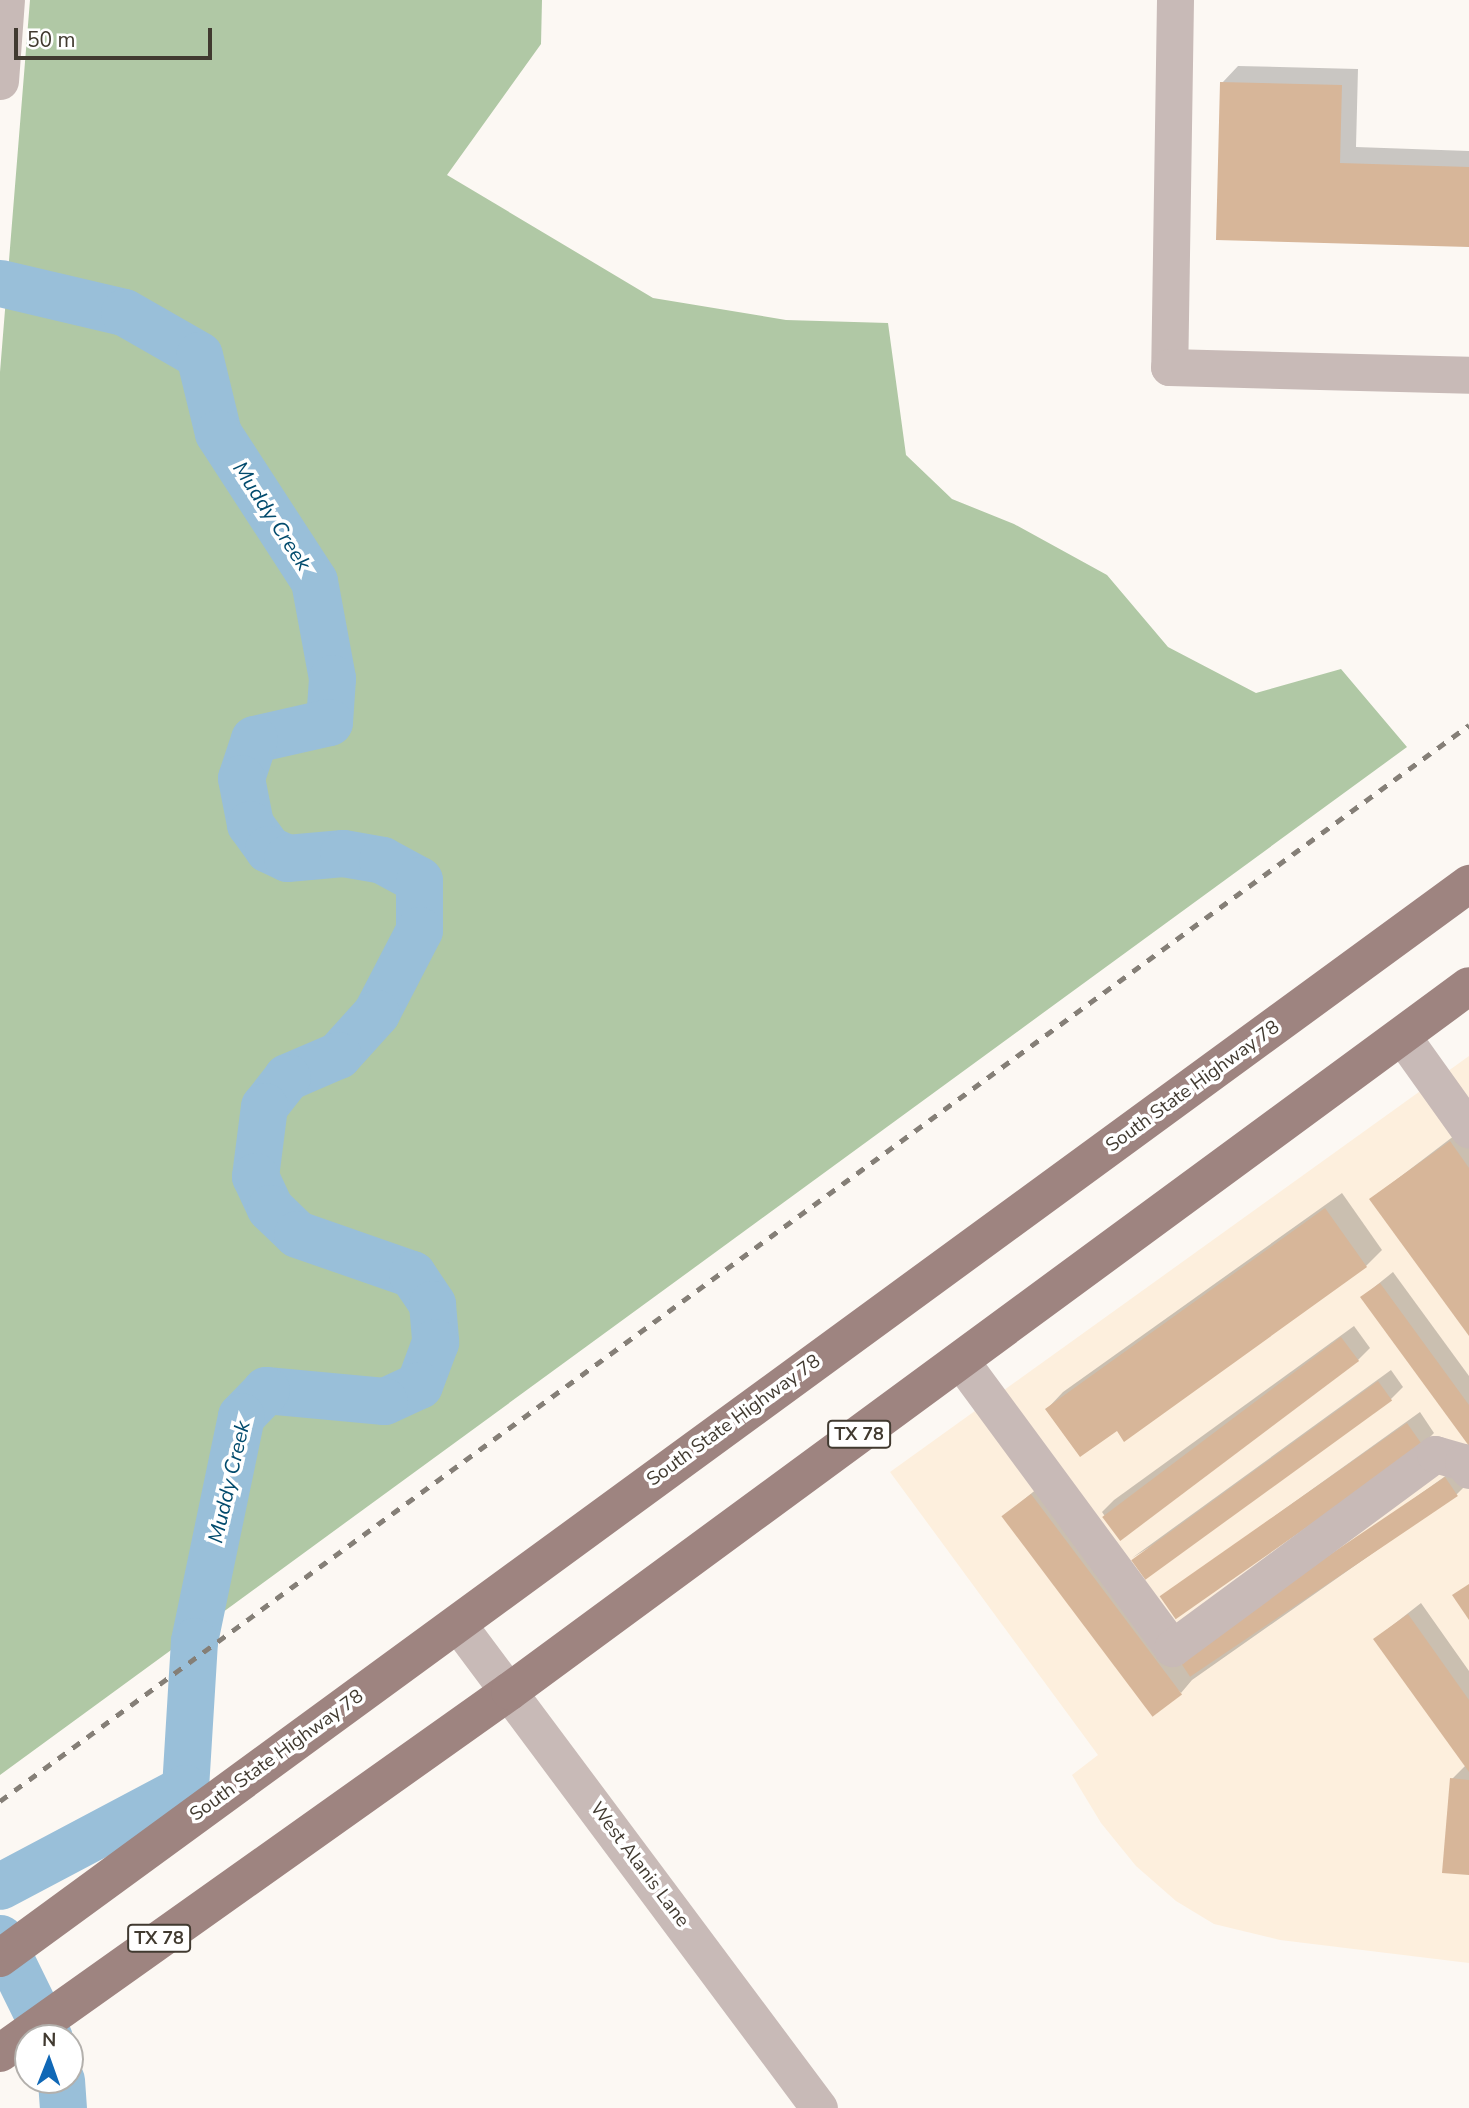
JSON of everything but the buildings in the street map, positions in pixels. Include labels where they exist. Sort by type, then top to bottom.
[{"type":"main road","name":"South State Highway 78","points":[[0,1958],[1469,884]]},
{"type":"main road","name":"TX 78","points":[[3,2051],[510,1691],[1469,986]]},
{"type":"street","points":[[0,81],[6,0]]},
{"type":"street","points":[[1175,0],[1169,368],[1469,375]]},
{"type":"street","points":[[1402,1036],[1469,1130]]},
{"type":"street","points":[[960,1360],[1172,1648],[1434,1454],[1463,1462],[1469,1470]]},
{"type":"street","name":"West Alanis Lane","points":[[457,1623],[818,2108]]},
{"type":"shaded area","points":[[1469,1056],[1469,1963],[1280,1940],[1214,1924],[1176,1901],[1136,1866],[1101,1823],[1072,1775],[1098,1755],[890,1472]]},
{"type":"green space","points":[[30,0],[542,0],[541,44],[447,175],[653,298],[786,320],[888,323],[906,455],[952,499],[1014,524],[1107,575],[1168,647],[1256,693],[1341,669],[1407,747],[0,1775],[0,372]]},
{"type":"waterway","name":"Muddy Creek","points":[[0,283],[124,312],[199,355],[218,433],[314,581],[332,678],[329,722],[254,739],[241,778],[250,824],[268,849],[287,858],[343,853],[382,860],[419,880],[419,930],[376,1013],[338,1055],[287,1077],[264,1106],[255,1176],[270,1208],[297,1234],[412,1274],[432,1304],[435,1342],[419,1385],[384,1401],[266,1390],[241,1416],[194,1641],[185,1788],[0,1886]]},
{"type":"waterway","name":"Muddy Creek","points":[[0,1938],[42,2024]]},
{"type":"waterway","name":"Muddy Creek","points":[[62,2094],[63,2108]]},
{"type":"railway","points":[[0,1801],[1469,725]]}]
